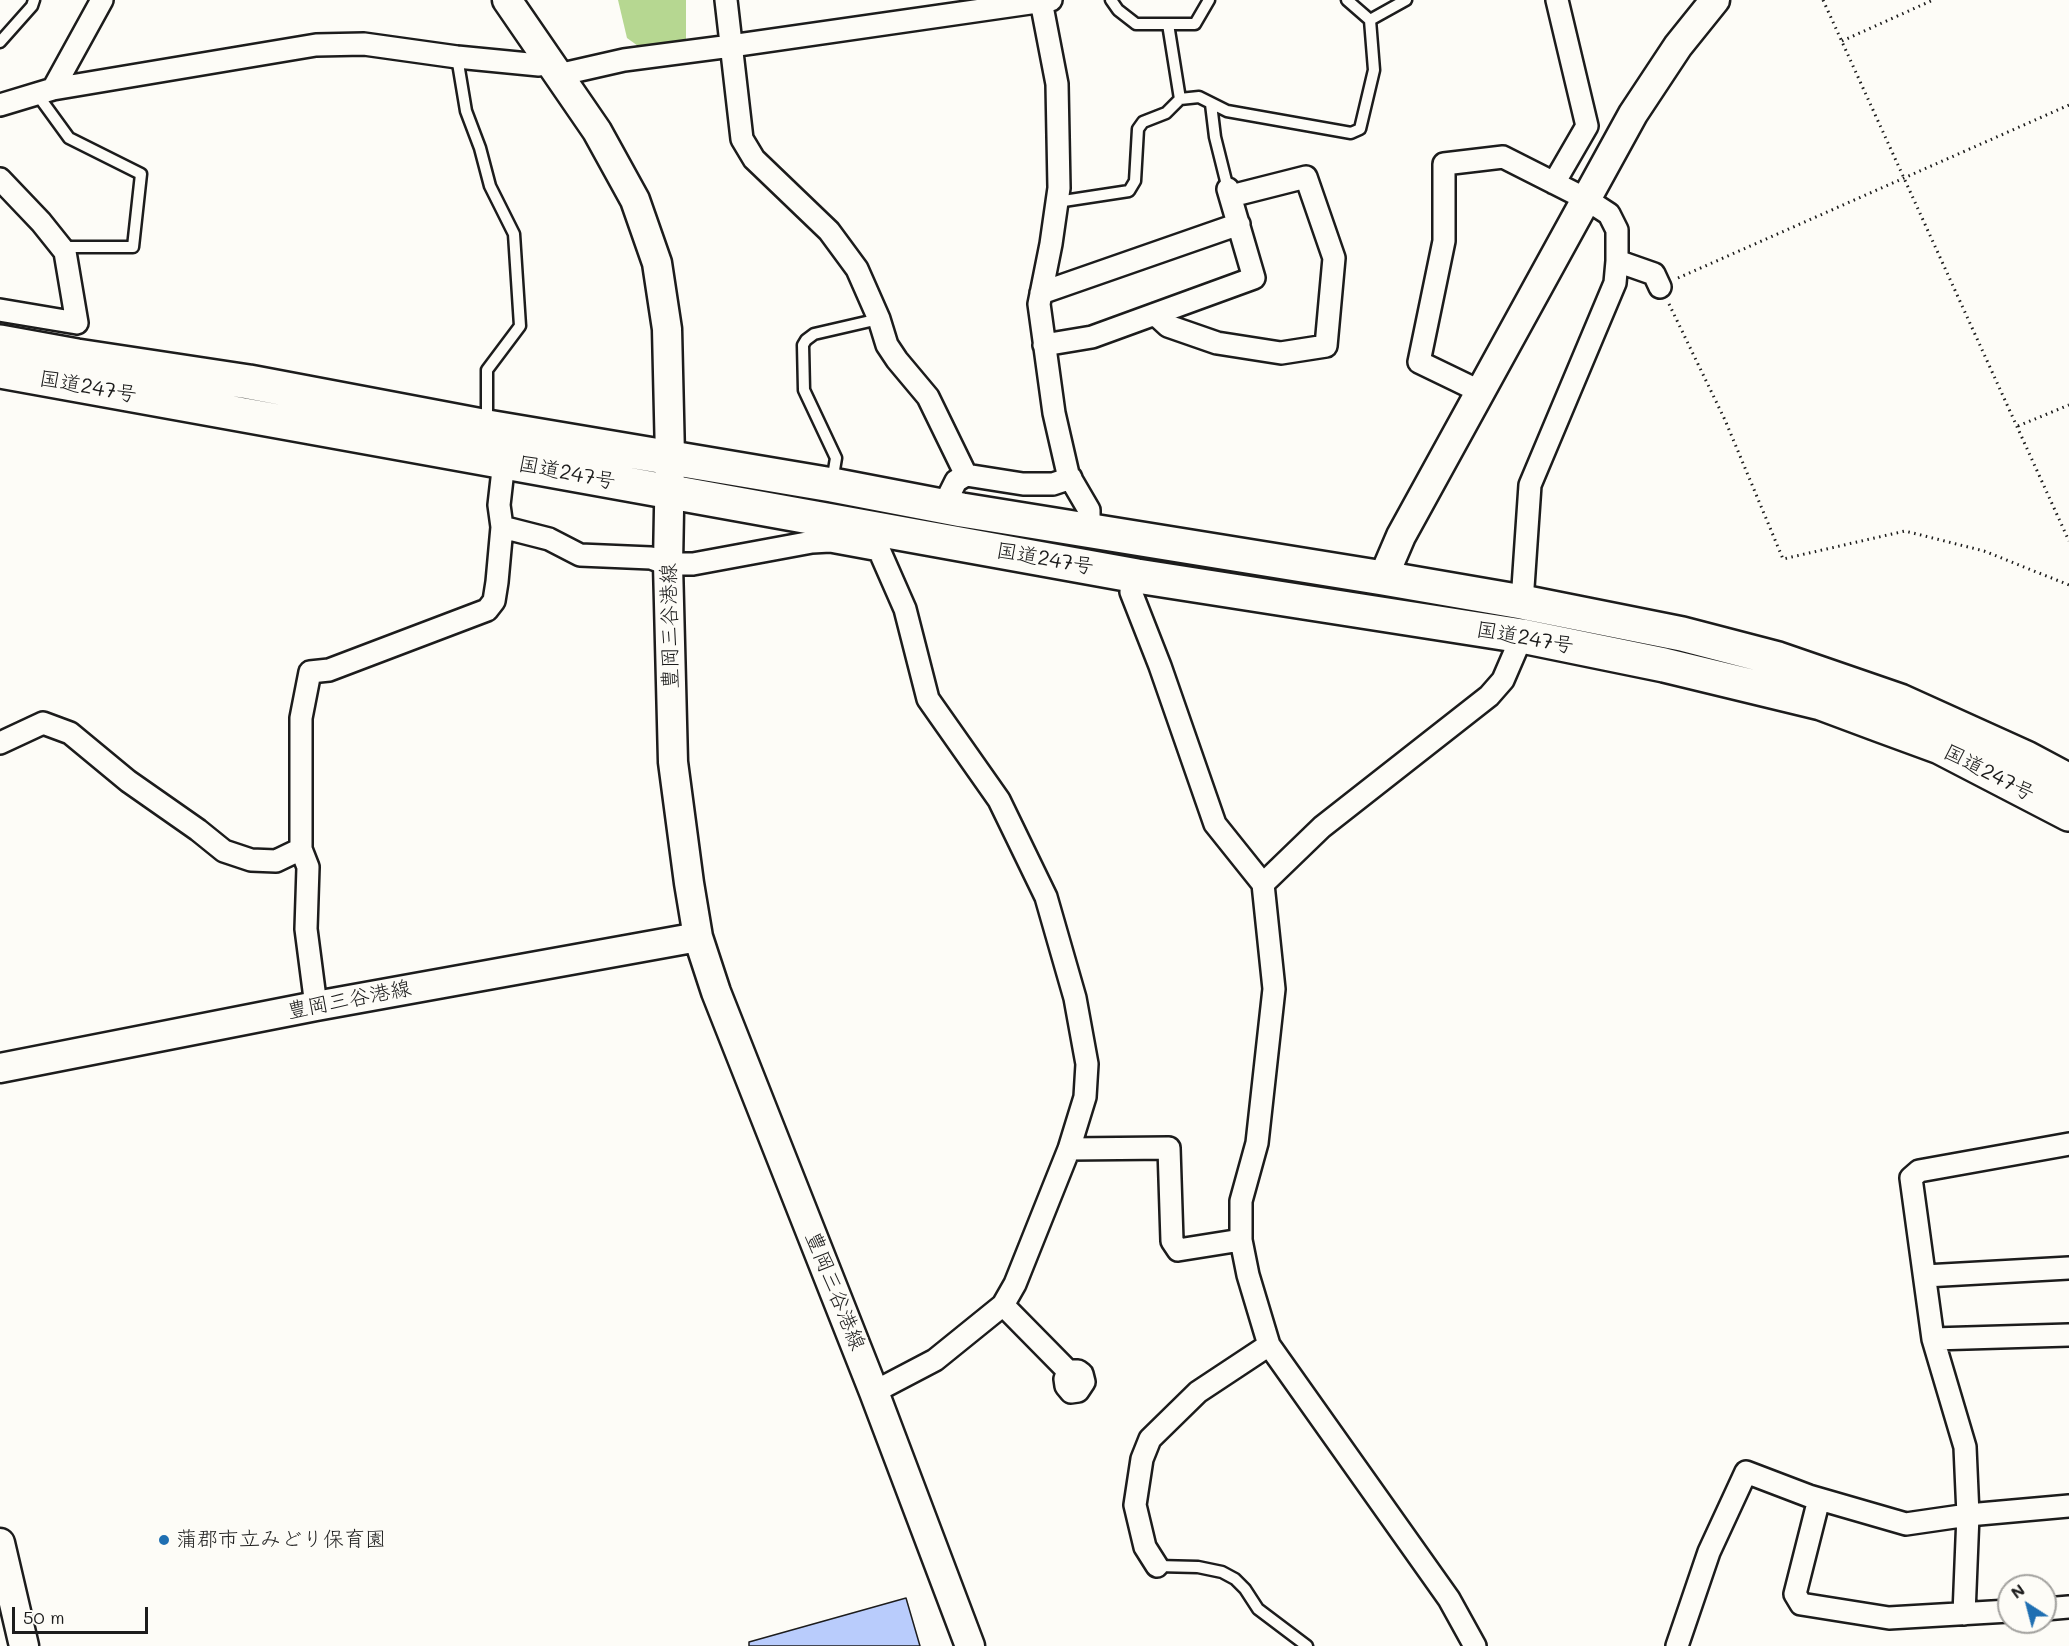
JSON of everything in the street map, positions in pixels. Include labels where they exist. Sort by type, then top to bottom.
[{"type":"highway","name":"国道247号","points":[[0,342],[249,382],[487,427],[942,507],[1522,602],[1682,634],[1778,659],[1900,701],[2026,758],[2069,781]]},
{"type":"highway","name":"国道247号","points":[[0,372],[504,461],[669,493],[874,539],[1137,576],[1522,636],[1664,665],[1821,703],[1940,747],[2069,814]]},
{"type":"main road","name":"豊岡三谷港線","points":[[507,0],[597,131],[636,200],[657,263],[667,329],[670,458],[668,564],[673,762],[698,937],[716,992],[874,1392],[970,1646]]},
{"type":"main road","points":[[1383,578],[1401,536],[1479,391],[1639,104],[1678,46],[1714,0]]},
{"type":"main road","name":"豊岡三谷港線","points":[[0,1068],[316,1006],[698,937]]},
{"type":"main road","points":[[0,1543],[24,1646]]},
{"type":"street","points":[[45,91],[102,0]]},
{"type":"street","points":[[726,0],[742,139],[754,159],[829,231],[857,269],[879,318],[887,345],[928,397],[966,475]]},
{"type":"street","points":[[1554,183],[1587,126],[1557,0]]},
{"type":"street","points":[[0,105],[45,91],[316,45],[364,44],[457,57],[553,66],[624,60],[731,46],[945,7],[1046,1],[1057,84],[1059,188],[1052,244],[1039,304],[1054,413],[1071,478],[1089,510],[1089,530]]},
{"type":"street","points":[[1479,391],[1419,362],[1443,241],[1444,164],[1503,157],[1586,199],[1609,214],[1617,230],[1614,283],[1530,485],[1522,602]]},
{"type":"street","points":[[1044,345],[1092,337],[1155,314],[1254,278],[1229,192],[1306,177],[1334,258],[1326,346],[1281,353],[1217,343],[1168,326],[1155,314]]},
{"type":"street","points":[[0,178],[65,252],[77,323],[0,310]]},
{"type":"street","points":[[1041,293],[1239,224]]},
{"type":"street","points":[[1617,261],[1654,274],[1660,286]]},
{"type":"street","points":[[316,1006],[306,929],[308,867],[301,849],[301,718],[310,672],[329,670],[487,610],[494,601],[502,527],[499,506],[504,461]]},
{"type":"street","points":[[942,507],[956,481],[966,475],[1023,484],[1053,484],[1071,478]]},
{"type":"street","points":[[502,527],[549,539],[580,555],[651,558],[668,564],[693,564],[813,542],[874,539],[904,609],[928,699],[999,800],[1046,897],[1075,998],[1087,1064],[1085,1097],[1069,1149],[1015,1284],[1003,1305],[935,1360],[874,1392]]},
{"type":"street","points":[[1137,576],[1131,592],[1160,666],[1215,824],[1263,884],[1274,988],[1257,1143],[1245,1179],[1241,1201],[1241,1240],[1248,1275],[1269,1345],[1449,1599],[1475,1646]]},
{"type":"street","points":[[1263,884],[1322,827],[1489,696],[1503,680],[1522,636]]},
{"type":"street","points":[[0,743],[43,723],[70,733],[128,781],[224,851],[251,860],[276,861],[301,849]]},
{"type":"street","points":[[1964,1614],[1968,1515],[1965,1447],[1933,1339],[1911,1178],[1919,1171],[2069,1144]]},
{"type":"street","points":[[1069,1149],[1169,1148],[1172,1241],[1178,1250],[1241,1240]]},
{"type":"street","points":[[1925,1276],[2069,1268]]},
{"type":"street","points":[[1003,1305],[1068,1371]]},
{"type":"street","points":[[1933,1339],[2069,1335]]},
{"type":"street","points":[[1157,1566],[1145,1548],[1135,1505],[1142,1459],[1150,1439],[1198,1392],[1269,1345]]},
{"type":"street","points":[[1677,1646],[1709,1552],[1746,1472],[1819,1499],[1906,1524],[1968,1515],[2069,1506]]},
{"type":"street","points":[[1819,1499],[1795,1594],[1801,1604],[1889,1618],[1997,1612]]},
{"type":"lane","points":[[0,42],[32,6],[34,0]]},
{"type":"lane","points":[[1112,0],[1118,10],[1136,24],[1195,24],[1209,0]]},
{"type":"lane","points":[[1057,202],[1130,191],[1134,181],[1138,129],[1143,122],[1166,113],[1180,99],[1199,97],[1227,111],[1351,133],[1360,129],[1374,70],[1370,20],[1347,0]]},
{"type":"lane","points":[[1370,20],[1406,0]]},
{"type":"lane","points":[[1168,24],[1180,99]]},
{"type":"lane","points":[[457,57],[466,111],[480,148],[490,186],[514,234],[520,326],[488,370],[487,427]]},
{"type":"lane","points":[[45,91],[69,138],[141,174],[133,247],[70,247],[63,250]]},
{"type":"lane","points":[[1211,104],[1215,137],[1229,192]]},
{"type":"lane","points":[[832,486],[836,458],[804,390],[803,345],[814,334],[879,318]]},
{"type":"lane","points":[[1157,1566],[1198,1567],[1222,1572],[1235,1579],[1245,1589],[1258,1609],[1307,1646]]},
{"type":"path","points":[[1823,0],[2069,540]]},
{"type":"path","points":[[1842,41],[1933,0]]},
{"type":"path","points":[[2069,105],[1660,286],[1725,420],[1783,559],[1905,531],[1984,551],[2069,585]]},
{"type":"path","points":[[2018,426],[2069,405]]},
{"type":"green space","points":[[618,0],[686,0],[686,43],[645,51],[627,38]]},
{"type":"building","points":[[906,1598],[920,1646],[749,1646],[749,1642]]},
{"type":"place","name":"蒲郡市立みどり保育園","points":[[164,1540]]}]
